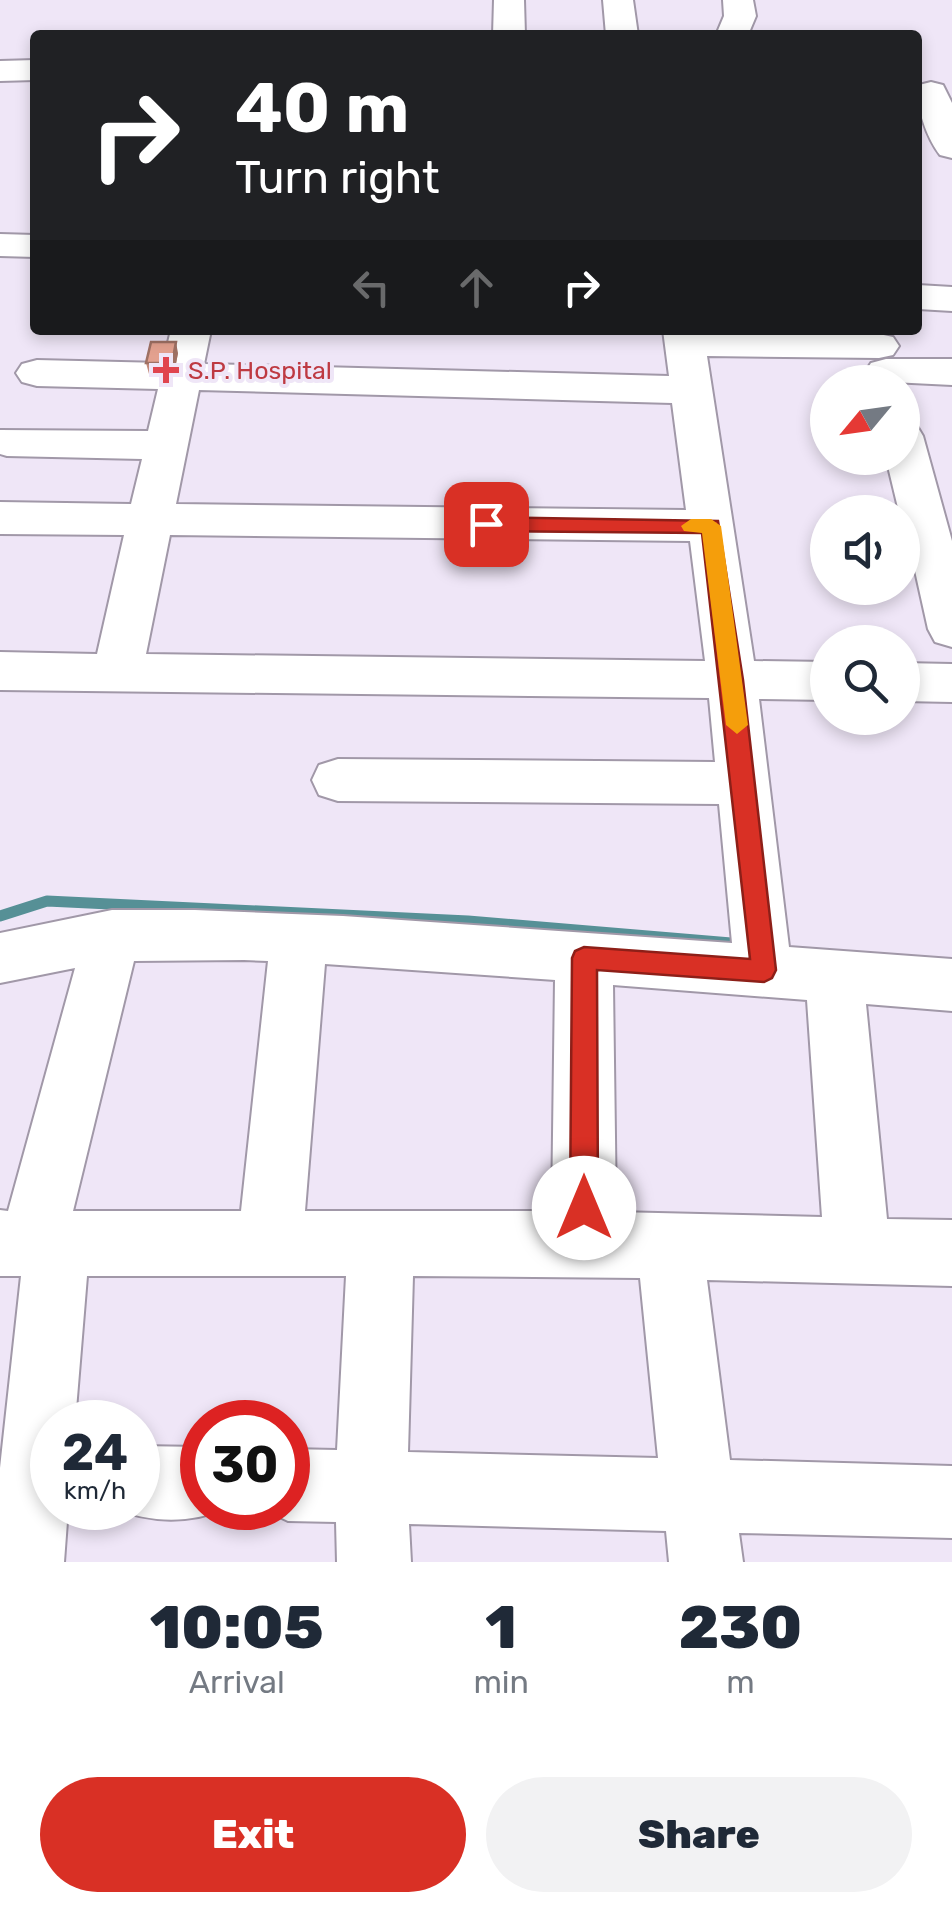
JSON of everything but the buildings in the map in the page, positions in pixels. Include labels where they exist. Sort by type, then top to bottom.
[{"type":"street","points":[[509,0],[509,30]]},
{"type":"street","points":[[618,0],[621,30]]},
{"type":"street","points":[[734,30],[740,16],[738,0]]},
{"type":"street","points":[[0,71],[30,70]]},
{"type":"street","points":[[934,92],[952,148]]},
{"type":"street","points":[[0,245],[30,246]]},
{"type":"street","points":[[922,297],[952,299]]},
{"type":"street","points":[[118,672],[190,335]]},
{"type":"street","points":[[761,951],[732,680],[684,336],[882,357],[952,372]]},
{"type":"street","points":[[37,373],[692,390]]},
{"type":"street","points":[[7,442],[166,445]]},
{"type":"street","points":[[912,475],[952,630]]},
{"type":"street","points":[[0,518],[711,526]]},
{"type":"street","points":[[0,671],[810,681]]},
{"type":"street","points":[[920,682],[952,683]]},
{"type":"street","points":[[338,780],[743,784]]},
{"type":"street","points":[[39,1400],[30,1243],[112,935]]},
{"type":"street","points":[[0,958],[52,944],[112,935],[300,939],[584,958],[761,951],[834,976],[952,985]]},
{"type":"street","points":[[270,1245],[300,939]]},
{"type":"street","points":[[584,958],[584,1244]]},
{"type":"street","points":[[834,976],[858,1252]]},
{"type":"street","points":[[374,1562],[371,1487],[382,1242]]},
{"type":"street","points":[[30,1243],[584,1244],[952,1253]]},
{"type":"street","points":[[670,1248],[702,1529]]},
{"type":"street","points":[[310,1486],[371,1487],[702,1529],[952,1502]]},
{"type":"street","points":[[27,1562],[34,1530]]},
{"type":"waterway","points":[[0,916],[47,901],[468,921],[743,944]]},
{"type":"slow traffic","points":[[691,526],[711,526],[737,725]]},
{"type":"place","name":"S.P. Hospital","points":[[166,370]]},
{"type":"route","points":[[486,524],[711,526],[764,970],[584,958],[584,1208]]}]
